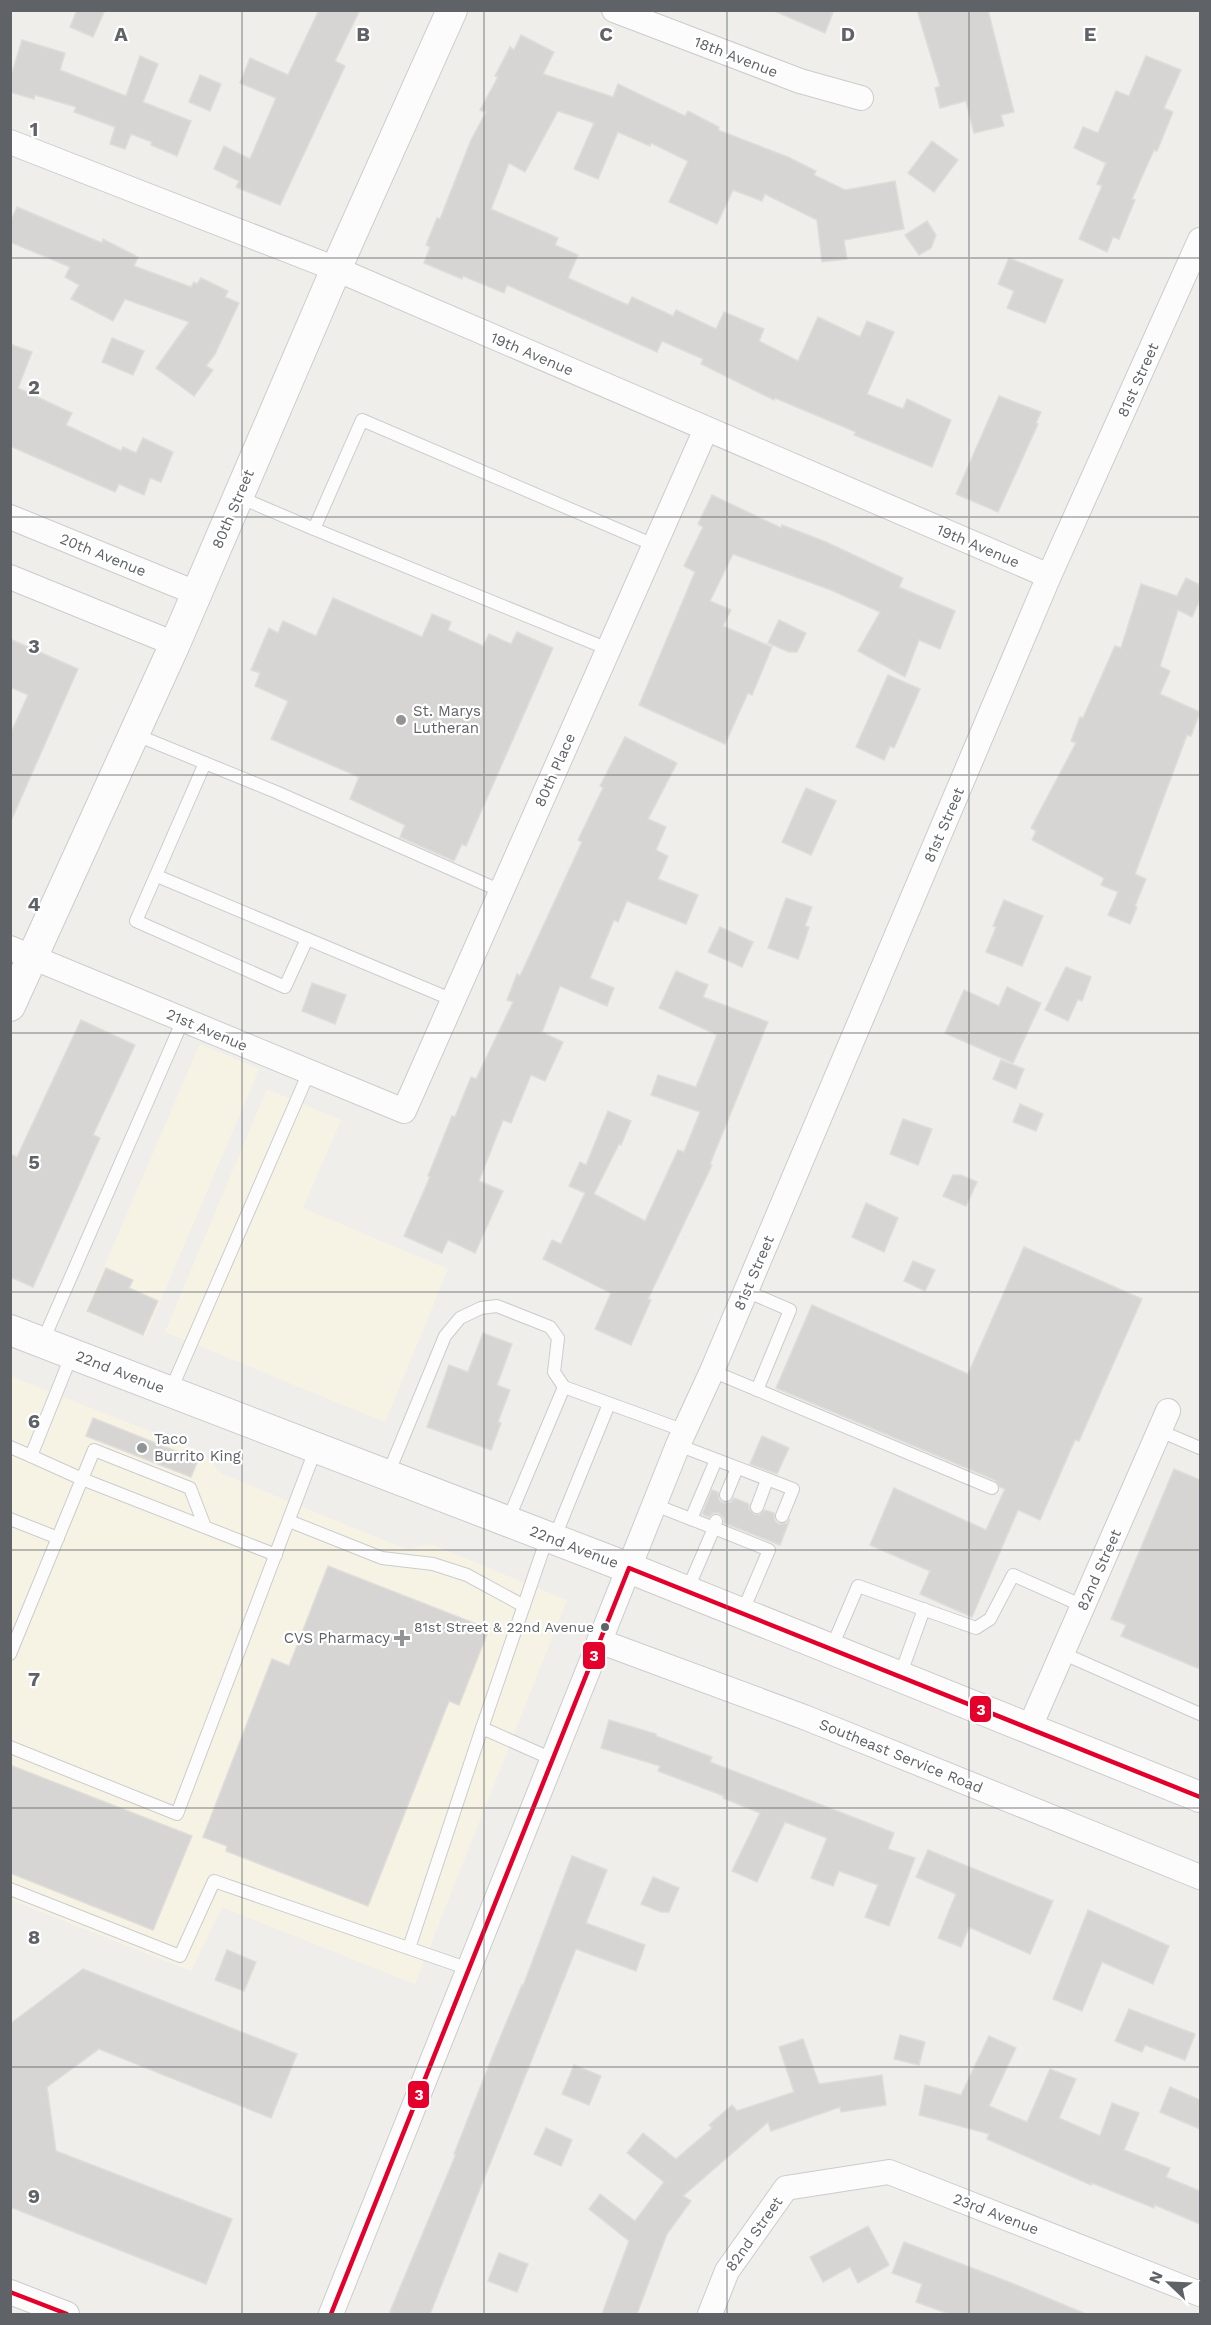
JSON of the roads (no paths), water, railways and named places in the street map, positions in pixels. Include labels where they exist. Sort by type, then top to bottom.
[{"type":"street","name":"80th Street","points":[[10,1006],[21,952],[133,734],[175,644],[336,269],[452,10]]},
{"type":"street","name":"18th Avenue","points":[[614,10],[800,81],[861,98]]},
{"type":"street","name":"19th Avenue","points":[[10,141],[336,269],[1049,576]]},
{"type":"street","name":"81st Street","points":[[331,2314],[681,1438],[712,1371],[1049,576],[1200,240]]},
{"type":"street","name":"80th Place","points":[[404,1111],[706,429]]},
{"type":"street","name":"20th Avenue","points":[[10,517],[196,593]]},
{"type":"street","points":[[10,577],[175,644]]},
{"type":"street","name":"21st Avenue","points":[[21,952],[404,1111]]},
{"type":"street","name":"22nd Avenue","points":[[10,1330],[629,1568],[1200,1797]]},
{"type":"street","name":"82nd Street","points":[[1029,1729],[1164,1421]]},
{"type":"street","name":"Southeast Service Road","points":[[599,1641],[804,1717],[1200,1876]]},
{"type":"street","name":"23rd Avenue","points":[[786,2188],[889,2172],[1200,2294]]},
{"type":"street","name":"82nd Street","points":[[710,2314],[727,2271],[786,2188]]},
{"type":"street","points":[[10,2292],[67,2314]]},
{"type":"lane","points":[[314,529],[362,420],[654,545]]},
{"type":"lane","points":[[238,497],[608,649]]},
{"type":"lane","points":[[133,734],[501,891]]},
{"type":"lane","points":[[205,763],[136,921],[285,987],[307,939]]},
{"type":"lane","points":[[157,876],[453,1000]]},
{"type":"lane","points":[[42,1343],[183,1020]]},
{"type":"lane","points":[[170,1392],[309,1072]]},
{"type":"lane","points":[[746,1291],[790,1310],[757,1390]]},
{"type":"lane","points":[[387,1475],[445,1336],[460,1318],[481,1308],[497,1306],[550,1327],[558,1338],[554,1372],[564,1387],[609,1404],[681,1438],[716,1460],[793,1489],[782,1516]]},
{"type":"lane","points":[[31,1456],[72,1354]]},
{"type":"lane","points":[[712,1371],[992,1488]]},
{"type":"lane","points":[[508,1521],[564,1387]]},
{"type":"lane","points":[[409,1948],[524,1606],[609,1404]]},
{"type":"lane","points":[[1164,1421],[1200,1448]]},
{"type":"lane","points":[[10,1448],[82,1479],[276,1555]]},
{"type":"lane","points":[[10,1747],[177,1814],[316,1448]]},
{"type":"lane","points":[[10,1654],[94,1450],[190,1488],[205,1527]]},
{"type":"lane","points":[[691,1519],[716,1460]]},
{"type":"lane","points":[[726,1495],[737,1468]]},
{"type":"lane","points":[[757,1507],[767,1480]]},
{"type":"lane","points":[[655,1504],[691,1519],[715,1524],[771,1546],[742,1613]]},
{"type":"lane","points":[[10,1518],[58,1538]]},
{"type":"lane","points":[[289,1521],[382,1558],[433,1564],[466,1575],[524,1606]]},
{"type":"lane","points":[[687,1591],[715,1524]]},
{"type":"lane","points":[[831,1649],[858,1586],[976,1628],[990,1619],[1013,1575],[1083,1606]]},
{"type":"lane","points":[[900,1676],[924,1609]]},
{"type":"lane","points":[[1062,1653],[1200,1713]]},
{"type":"lane","points":[[482,1728],[552,1759]]},
{"type":"lane","points":[[10,1889],[180,1956],[214,1881],[469,1969]]},
{"type":"place","name":"St. Marys Lutheran","points":[[401,720]]},
{"type":"place","name":"Taco Burrito King","points":[[142,1448]]},
{"type":"place","name":"81st Street & 22nd Avenue","points":[[605,1627]]},
{"type":"place","name":"CVS Pharmacy","points":[[402,1638]]}]
